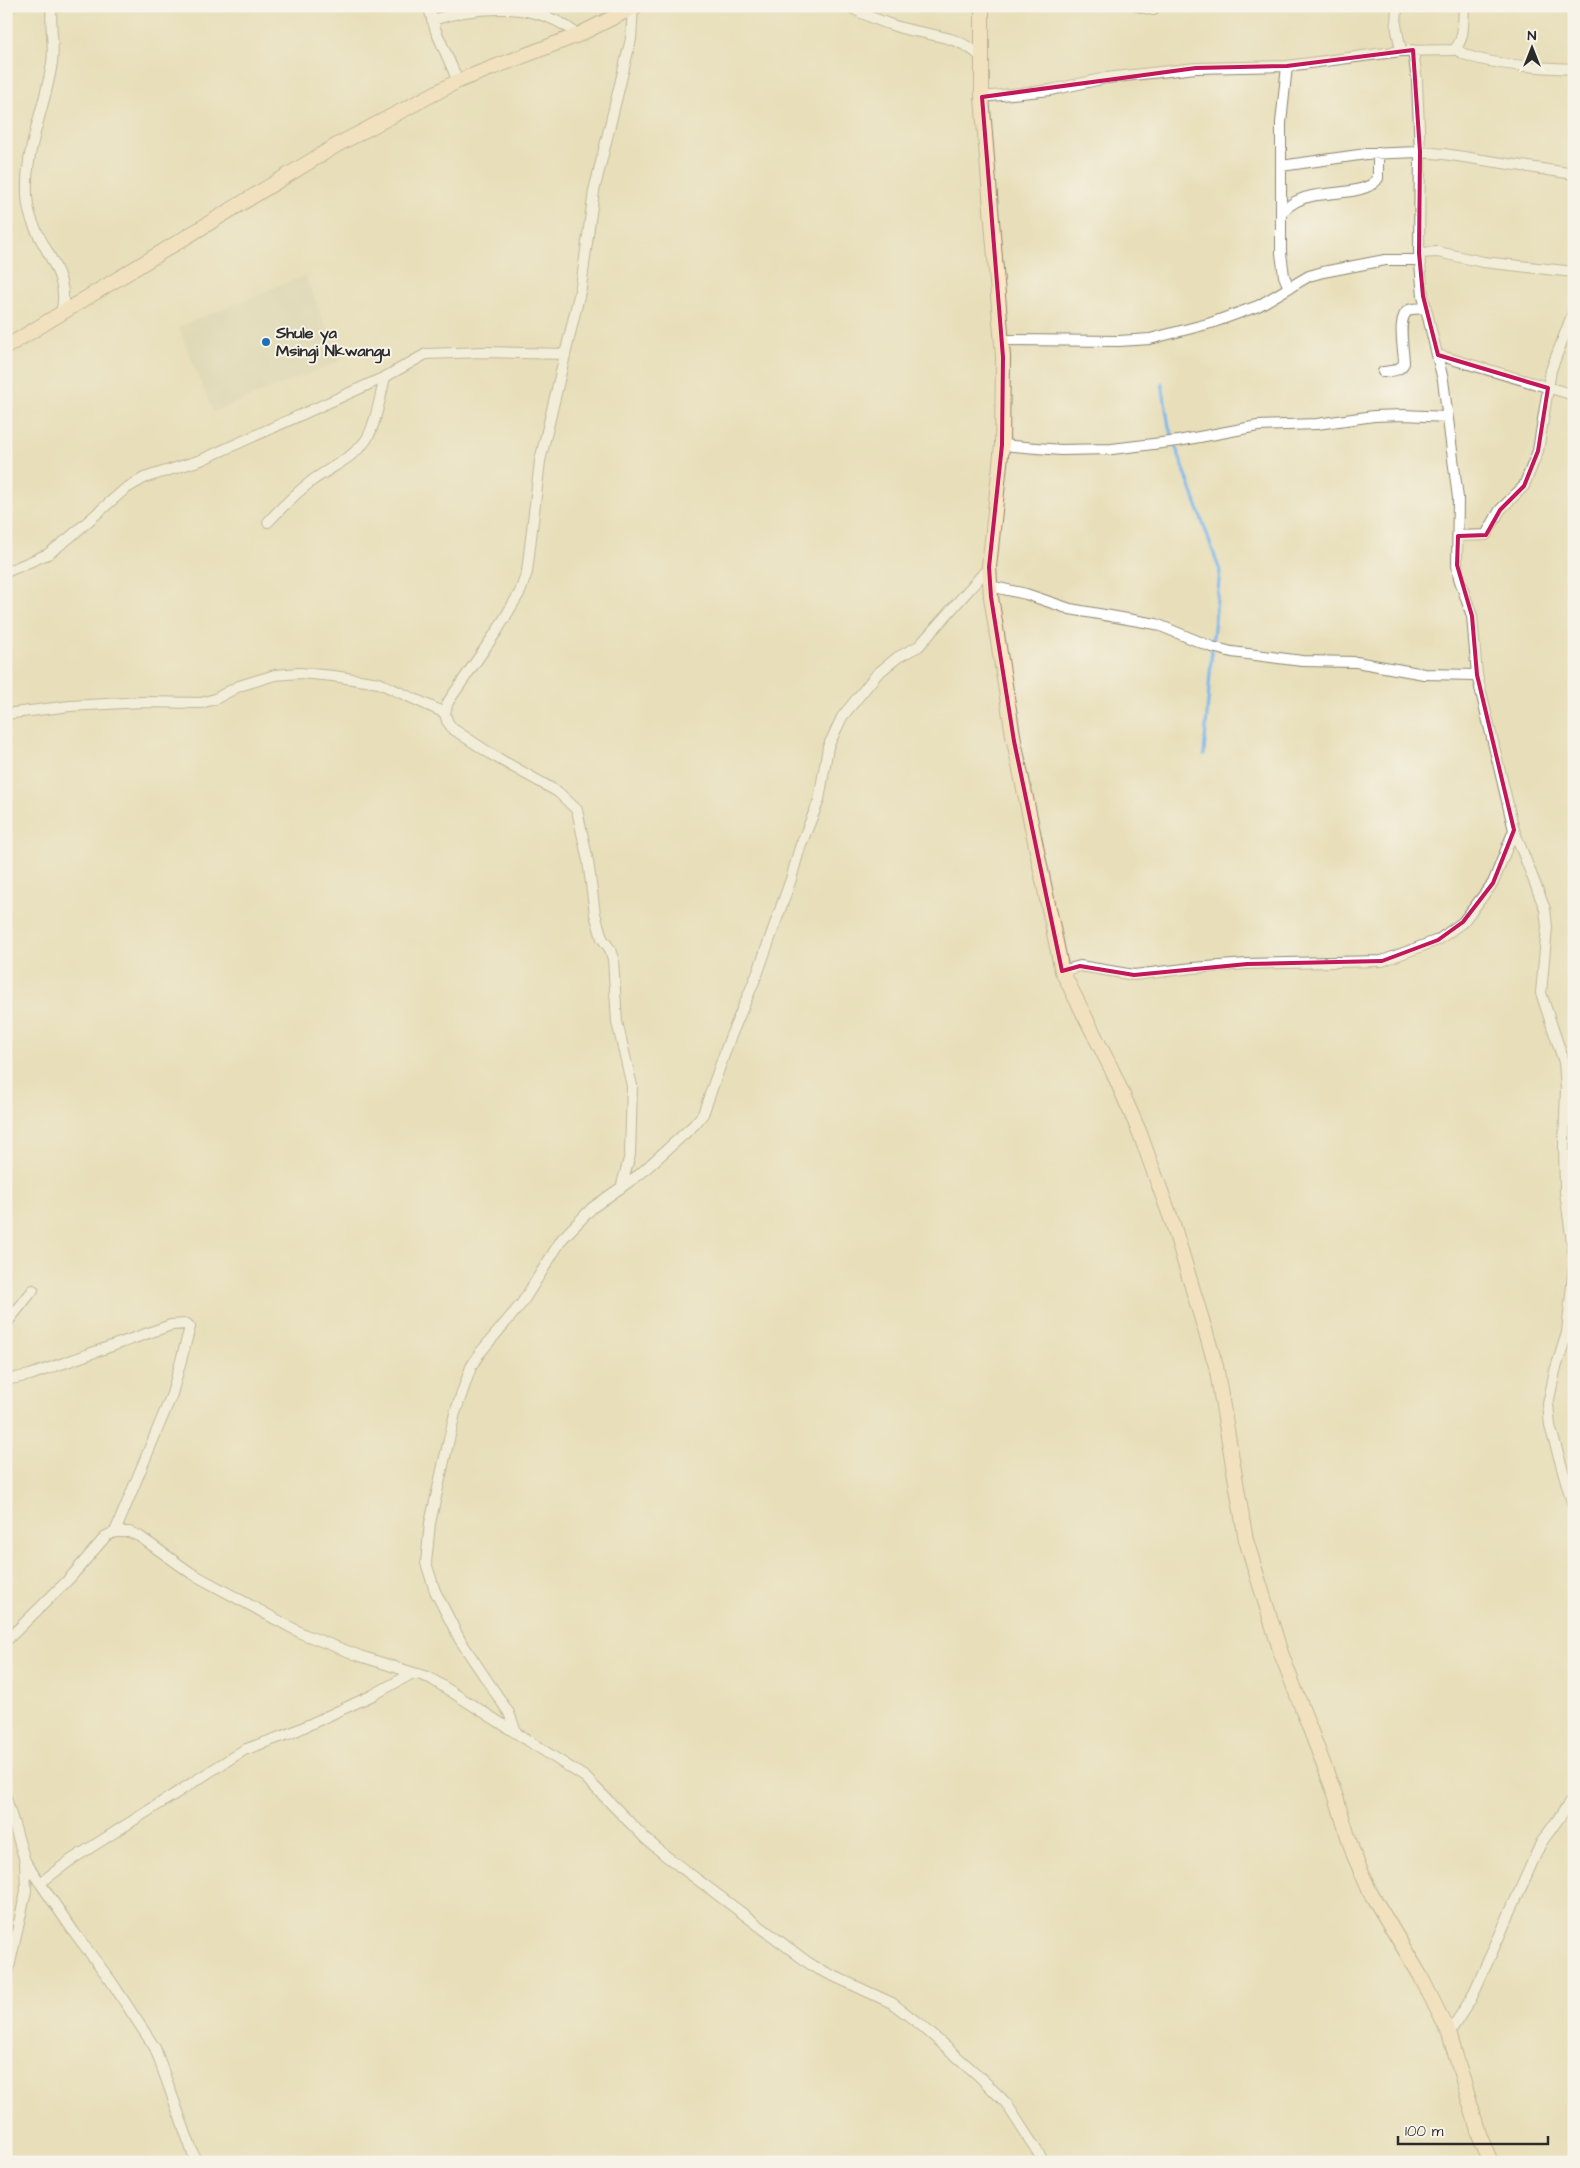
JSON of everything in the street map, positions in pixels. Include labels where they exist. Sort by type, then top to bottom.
[{"type":"street","points":[[52,6],[52,62],[34,141],[27,190],[29,214],[62,285],[65,300],[61,312]]},
{"type":"street","points":[[428,6],[432,20],[458,80]]},
{"type":"street","points":[[848,6],[894,26],[965,44],[981,57]]},
{"type":"street","points":[[982,6],[982,97],[1001,340],[1002,445],[990,567],[990,586],[1014,740],[1062,971],[1116,1079],[1139,1131],[1173,1224],[1216,1366],[1242,1516],[1251,1556],[1280,1653],[1336,1797],[1353,1853],[1370,1892],[1420,1975],[1449,2033],[1480,2137],[1491,2162]]},
{"type":"street","points":[[1137,6],[1153,10]]},
{"type":"street","points":[[1397,6],[1396,25],[1401,51]]},
{"type":"street","points":[[1456,49],[1461,36],[1464,6]]},
{"type":"street","points":[[6,347],[337,145],[458,80],[578,35],[634,7]]},
{"type":"street","points":[[621,1188],[630,1155],[632,1086],[617,1022],[613,959],[610,949],[602,938],[595,914],[588,862],[577,810],[558,792],[458,733],[447,721],[445,713],[448,702],[497,631],[520,592],[527,572],[540,460],[581,287],[597,177],[631,39],[634,7]]},
{"type":"street","points":[[432,20],[469,10],[536,12],[554,19],[578,35]]},
{"type":"street","points":[[982,97],[1051,90],[1106,78],[1196,68],[1287,66],[1412,50],[1440,52],[1456,49],[1467,56],[1483,60],[1574,69]]},
{"type":"street","points":[[1412,50],[1417,80],[1420,152],[1419,256],[1425,308],[1438,355],[1448,417],[1458,498],[1457,566],[1459,578],[1472,616],[1478,675],[1514,830],[1541,896],[1547,918],[1541,993],[1564,1062],[1566,1089],[1565,1192],[1574,1257]]},
{"type":"street","points":[[1287,66],[1280,123],[1282,264],[1289,288]]},
{"type":"street","points":[[1281,166],[1378,153],[1420,152],[1574,174]]},
{"type":"street","points":[[1282,212],[1288,206],[1306,197],[1358,189],[1372,184],[1378,178],[1378,153]]},
{"type":"street","points":[[1001,340],[1119,341],[1150,339],[1211,323],[1258,306],[1309,276],[1353,265],[1438,252],[1483,262],[1574,272]]},
{"type":"street","points":[[1383,372],[1397,370],[1404,363],[1402,323],[1405,314],[1409,310],[1425,308]]},
{"type":"street","points":[[1458,536],[1486,535],[1500,510],[1524,486],[1538,451],[1551,370],[1574,310]]},
{"type":"street","points":[[6,572],[48,554],[124,489],[144,478],[201,460],[385,377],[426,354],[485,352],[565,354]]},
{"type":"street","points":[[1438,355],[1574,395]]},
{"type":"street","points":[[268,522],[302,490],[347,458],[366,440],[371,430],[385,377]]},
{"type":"street","points":[[1002,445],[1061,450],[1112,448],[1160,444],[1258,426],[1317,424],[1374,416],[1448,417]]},
{"type":"street","points":[[516,1732],[509,1713],[460,1640],[430,1577],[426,1563],[430,1523],[455,1413],[471,1367],[479,1354],[522,1303],[562,1239],[592,1208],[640,1174],[694,1125],[703,1114],[730,1038],[758,972],[800,848],[819,800],[828,747],[842,717],[877,674],[898,657],[919,646],[990,567]]},
{"type":"street","points":[[990,586],[1026,594],[1070,609],[1156,624],[1212,647],[1232,652],[1302,661],[1375,664],[1424,674],[1478,675]]},
{"type":"street","points":[[6,714],[70,706],[133,702],[200,703],[215,699],[239,686],[275,675],[300,673],[379,683],[445,713]]},
{"type":"street","points":[[1062,971],[1080,966],[1134,975],[1247,964],[1382,961],[1438,940],[1455,930],[1493,883],[1514,830]]},
{"type":"street","points":[[1574,1265],[1567,1333],[1555,1371],[1548,1404],[1553,1438],[1574,1509]]},
{"type":"street","points":[[6,1324],[33,1290]]},
{"type":"street","points":[[6,1380],[30,1375],[171,1325],[188,1324],[190,1327],[172,1394],[115,1532]]},
{"type":"street","points":[[6,1641],[68,1579],[98,1544],[115,1532],[122,1531],[139,1536],[191,1573],[303,1634],[360,1656],[430,1678],[585,1777],[646,1839],[666,1856],[814,1967],[892,2003],[922,2026],[979,2076],[1006,2103],[1044,2162]]},
{"type":"street","points":[[40,1883],[71,1860],[244,1750],[292,1733],[373,1695],[413,1673]]},
{"type":"street","points":[[1449,2033],[1471,1999],[1487,1966],[1541,1843],[1574,1797]]},
{"type":"street","points":[[6,1798],[25,1861],[26,1891],[6,1980]]},
{"type":"street","points":[[25,1861],[74,1932],[111,1981],[155,2048],[196,2162]]},
{"type":"highlighted area","points":[[1413,50],[1420,152],[1419,253],[1423,296],[1438,355],[1548,388],[1538,451],[1524,486],[1500,510],[1486,535],[1458,536],[1457,565],[1472,616],[1477,675],[1514,830],[1493,883],[1463,922],[1438,940],[1382,961],[1247,964],[1134,975],[1080,966],[1062,971],[1014,741],[991,597],[989,567],[1002,445],[1003,357],[982,97],[1196,68],[1287,66]]},
{"type":"shaded area","points":[[305,275],[340,361],[213,412],[178,327]]},
{"type":"waterway","points":[[1162,383],[1169,427],[1220,571],[1204,755]]},
{"type":"place","name":"Shule ya Msingi Nkwangu","points":[[266,342]]}]
